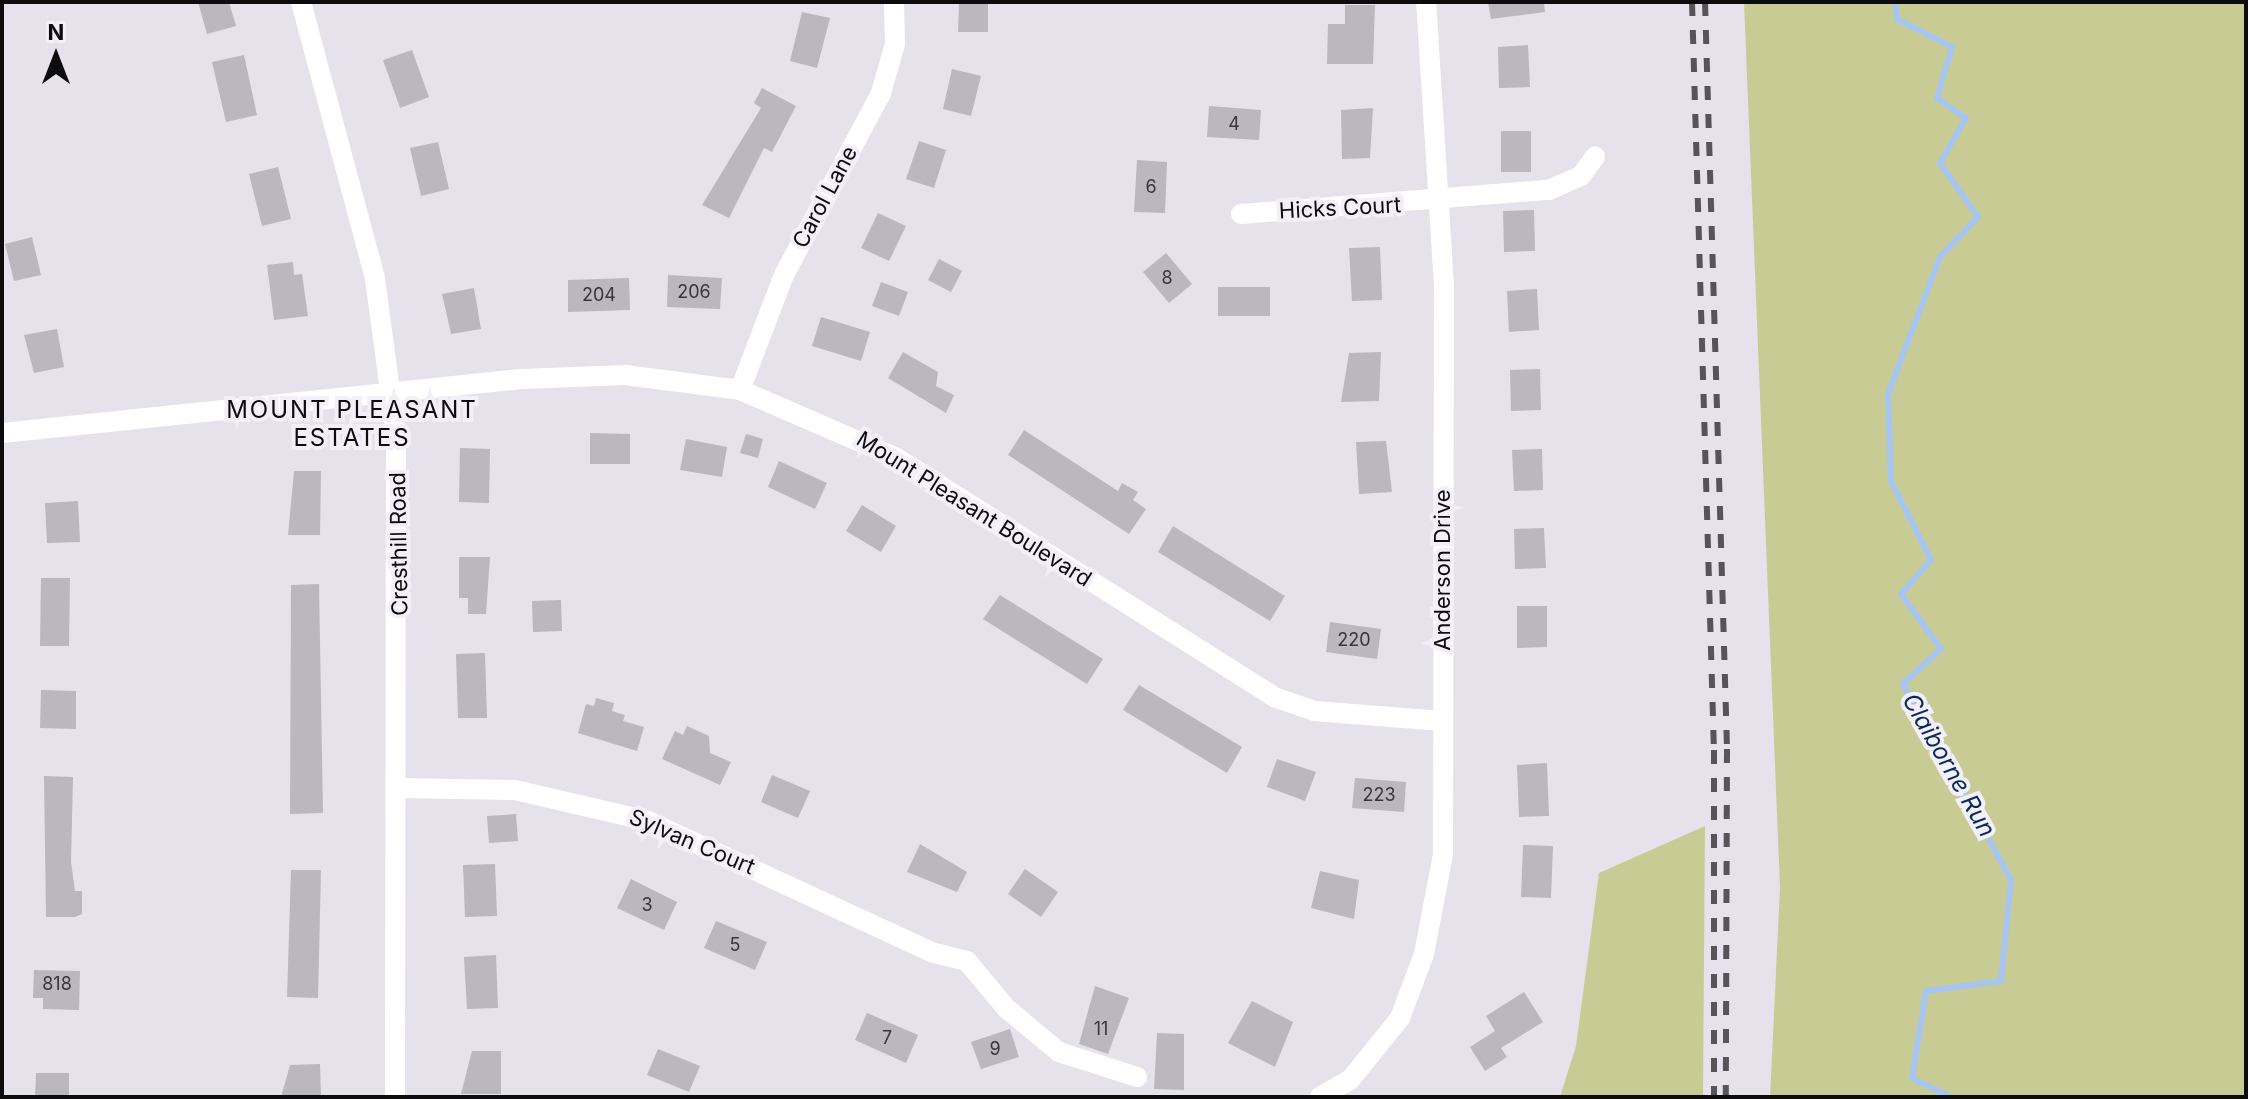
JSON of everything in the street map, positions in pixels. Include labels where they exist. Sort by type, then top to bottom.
[{"type":"street","name":"Cresthill Road","points":[[301,2],[375,279],[392,393],[399,788],[395,1097]]},
{"type":"street","name":"Carol Lane","points":[[740,390],[784,275],[881,93],[895,44],[894,2]]},
{"type":"street","name":"Anderson Drive","points":[[1320,1097],[1362,1067],[1416,983],[1443,854],[1440,199],[1426,2]]},
{"type":"street","name":"Hicks Court","points":[[1241,214],[1549,190],[1581,176],[1595,157]]},
{"type":"street","name":"Mount Pleasant Boulevard","points":[[2,433],[591,375],[740,390],[895,457],[1274,697],[1315,711],[1442,721]]},
{"type":"street","name":"Sylvan Court","points":[[399,788],[515,790],[618,811],[837,903],[931,952],[967,961],[1017,1019],[1059,1052],[1137,1077]]},
{"type":"green space","points":[[1744,2],[2246,2],[2246,1097],[1770,1097],[1780,888]]},
{"type":"green space","points":[[1705,826],[1703,1097],[1560,1097],[1576,1046],[1599,873]]},
{"type":"building","points":[[198,2],[229,2],[236,26],[207,34]]},
{"type":"building","points":[[959,2],[988,2],[988,32],[958,32]]},
{"type":"building","points":[[1488,2],[1544,2],[1545,12],[1491,19]]},
{"type":"building","points":[[1345,5],[1375,5],[1373,64],[1327,64],[1328,24],[1345,24]]},
{"type":"building","points":[[802,12],[830,18],[817,68],[790,61]]},
{"type":"building","points":[[1528,45],[1530,87],[1499,88],[1498,47]]},
{"type":"building","points":[[412,50],[429,97],[400,108],[383,60]]},
{"type":"building","points":[[244,55],[257,115],[226,122],[212,62]]},
{"type":"building","points":[[952,69],[981,76],[971,116],[943,109]]},
{"type":"building","points":[[762,88],[796,106],[772,152],[764,148],[729,218],[702,205],[761,108],[754,103]]},
{"type":"building","points":[[1209,106],[1261,110],[1259,140],[1207,137]]},
{"type":"building","points":[[1373,108],[1370,158],[1342,159],[1341,110]]},
{"type":"building","points":[[1501,131],[1531,131],[1531,172],[1501,172]]},
{"type":"building","points":[[919,141],[946,150],[934,188],[906,179]]},
{"type":"building","points":[[438,142],[449,189],[421,196],[410,148]]},
{"type":"building","points":[[1137,160],[1167,162],[1165,213],[1134,212]]},
{"type":"building","points":[[278,167],[291,219],[262,226],[249,174]]},
{"type":"building","points":[[1534,210],[1535,251],[1504,252],[1503,211]]},
{"type":"building","points":[[878,213],[906,226],[889,261],[861,248]]},
{"type":"building","points":[[32,237],[41,275],[14,281],[5,244]]},
{"type":"building","points":[[1380,247],[1382,300],[1352,301],[1349,248]]},
{"type":"building","points":[[1166,253],[1192,284],[1169,303],[1143,272]]},
{"type":"building","points":[[939,259],[962,271],[951,292],[928,280]]},
{"type":"building","points":[[293,262],[294,275],[302,274],[308,316],[274,320],[267,265]]},
{"type":"building","points":[[668,275],[722,278],[720,309],[667,307]]},
{"type":"building","points":[[629,278],[630,310],[568,312],[568,280]]},
{"type":"building","points":[[881,282],[908,292],[899,316],[872,306]]},
{"type":"building","points":[[1218,287],[1270,287],[1270,316],[1218,316]]},
{"type":"building","points":[[474,288],[481,329],[451,334],[442,294]]},
{"type":"building","points":[[1537,289],[1539,330],[1509,332],[1507,291]]},
{"type":"building","points":[[821,317],[870,332],[861,361],[812,346]]},
{"type":"building","points":[[57,329],[64,367],[34,373],[24,335]]},
{"type":"building","points":[[903,352],[938,372],[936,386],[954,395],[946,413],[888,378]]},
{"type":"building","points":[[1381,352],[1379,401],[1341,402],[1349,353]]},
{"type":"building","points":[[1540,369],[1541,410],[1511,411],[1510,370]]},
{"type":"building","points":[[1024,430],[1118,491],[1122,483],[1138,492],[1133,500],[1146,509],[1129,534],[1008,455]]},
{"type":"building","points":[[590,433],[630,434],[630,464],[590,464]]},
{"type":"building","points":[[746,434],[763,439],[758,458],[740,453]]},
{"type":"building","points":[[686,439],[727,447],[722,477],[680,470]]},
{"type":"building","points":[[1386,441],[1392,492],[1359,494],[1356,442]]},
{"type":"building","points":[[460,448],[490,449],[489,503],[459,502]]},
{"type":"building","points":[[1542,449],[1543,490],[1514,491],[1512,450]]},
{"type":"building","points":[[779,461],[827,483],[815,509],[768,487]]},
{"type":"building","points":[[294,471],[321,471],[320,535],[288,535]]},
{"type":"building","points":[[78,501],[80,542],[47,543],[45,503]]},
{"type":"building","points":[[862,505],[896,526],[881,552],[846,531]]},
{"type":"building","points":[[1173,526],[1285,596],[1270,621],[1158,552]]},
{"type":"building","points":[[1544,528],[1546,568],[1515,569],[1514,529]]},
{"type":"building","points":[[459,557],[490,557],[486,614],[468,614],[468,598],[459,598]]},
{"type":"building","points":[[41,578],[70,578],[69,646],[40,646]]},
{"type":"building","points":[[319,584],[323,813],[290,814],[291,585]]},
{"type":"building","points":[[1000,595],[1103,659],[1087,684],[983,619]]},
{"type":"building","points":[[561,600],[562,631],[533,632],[532,601]]},
{"type":"building","points":[[1517,606],[1547,606],[1547,647],[1517,648]]},
{"type":"building","points":[[1330,622],[1381,629],[1377,659],[1326,652]]},
{"type":"building","points":[[485,653],[487,718],[458,718],[456,654]]},
{"type":"building","points":[[1139,685],[1242,747],[1227,773],[1123,710]]},
{"type":"building","points":[[41,690],[76,691],[76,729],[40,728]]},
{"type":"building","points":[[596,698],[614,703],[612,711],[625,715],[623,721],[644,727],[637,751],[578,733],[586,704],[594,706]]},
{"type":"building","points":[[687,726],[709,736],[710,753],[731,762],[720,785],[662,759],[675,731],[683,735]]},
{"type":"building","points":[[1277,759],[1316,772],[1305,801],[1267,787]]},
{"type":"building","points":[[1547,763],[1549,816],[1519,817],[1517,765]]},
{"type":"building","points":[[772,775],[810,791],[798,818],[761,802]]},
{"type":"building","points":[[44,776],[73,777],[71,862],[75,891],[82,891],[82,914],[75,917],[46,917]]},
{"type":"building","points":[[1355,778],[1406,782],[1404,812],[1352,808]]},
{"type":"building","points":[[516,814],[518,841],[489,843],[487,816]]},
{"type":"building","points":[[920,844],[967,872],[957,892],[907,872]]},
{"type":"building","points":[[1523,845],[1553,846],[1551,898],[1521,897]]},
{"type":"building","points":[[495,864],[497,916],[465,917],[463,865]]},
{"type":"building","points":[[1025,869],[1058,892],[1041,917],[1008,894]]},
{"type":"building","points":[[291,870],[321,870],[318,998],[287,997]]},
{"type":"building","points":[[1320,871],[1359,880],[1354,919],[1311,908]]},
{"type":"building","points":[[631,879],[677,902],[664,930],[617,908]]},
{"type":"building","points":[[716,921],[767,942],[755,970],[704,948]]},
{"type":"building","points":[[496,955],[498,1008],[467,1009],[464,957]]},
{"type":"building","points":[[34,970],[80,971],[79,1010],[43,1009],[43,998],[33,998]]},
{"type":"building","points":[[1095,986],[1129,998],[1108,1054],[1079,1044]]},
{"type":"building","points":[[1524,992],[1543,1022],[1501,1048],[1507,1057],[1485,1071],[1470,1047],[1495,1031],[1486,1016]]},
{"type":"building","points":[[1252,1001],[1293,1022],[1275,1067],[1228,1043]]},
{"type":"building","points":[[867,1013],[918,1035],[906,1063],[855,1040]]},
{"type":"building","points":[[1010,1029],[1019,1057],[981,1069],[971,1042]]},
{"type":"building","points":[[1157,1033],[1184,1034],[1184,1090],[1154,1089]]},
{"type":"building","points":[[658,1049],[700,1066],[689,1092],[647,1075]]},
{"type":"building","points":[[472,1051],[501,1051],[501,1094],[461,1094]]},
{"type":"building","points":[[320,1064],[321,1097],[281,1097],[290,1065]]},
{"type":"building","points":[[36,1073],[69,1073],[69,1097],[35,1097]]},
{"type":"waterway","name":"Claiborne Run","points":[[1895,2],[1897,19],[1952,47],[1937,98],[1966,118],[1940,163],[1978,217],[1940,257],[1888,394],[1891,481],[1931,560],[1901,594],[1941,649],[1903,684],[2011,880],[2001,981],[1926,991],[1912,1078],[1951,1097]]},
{"type":"railway","points":[[1692,2],[1714,750],[1714,1097]]},
{"type":"railway","points":[[1705,2],[1727,749],[1726,1097]]},
{"type":"district","name":"MOUNT PLEASANT ESTATES","points":[[352,424]]}]
